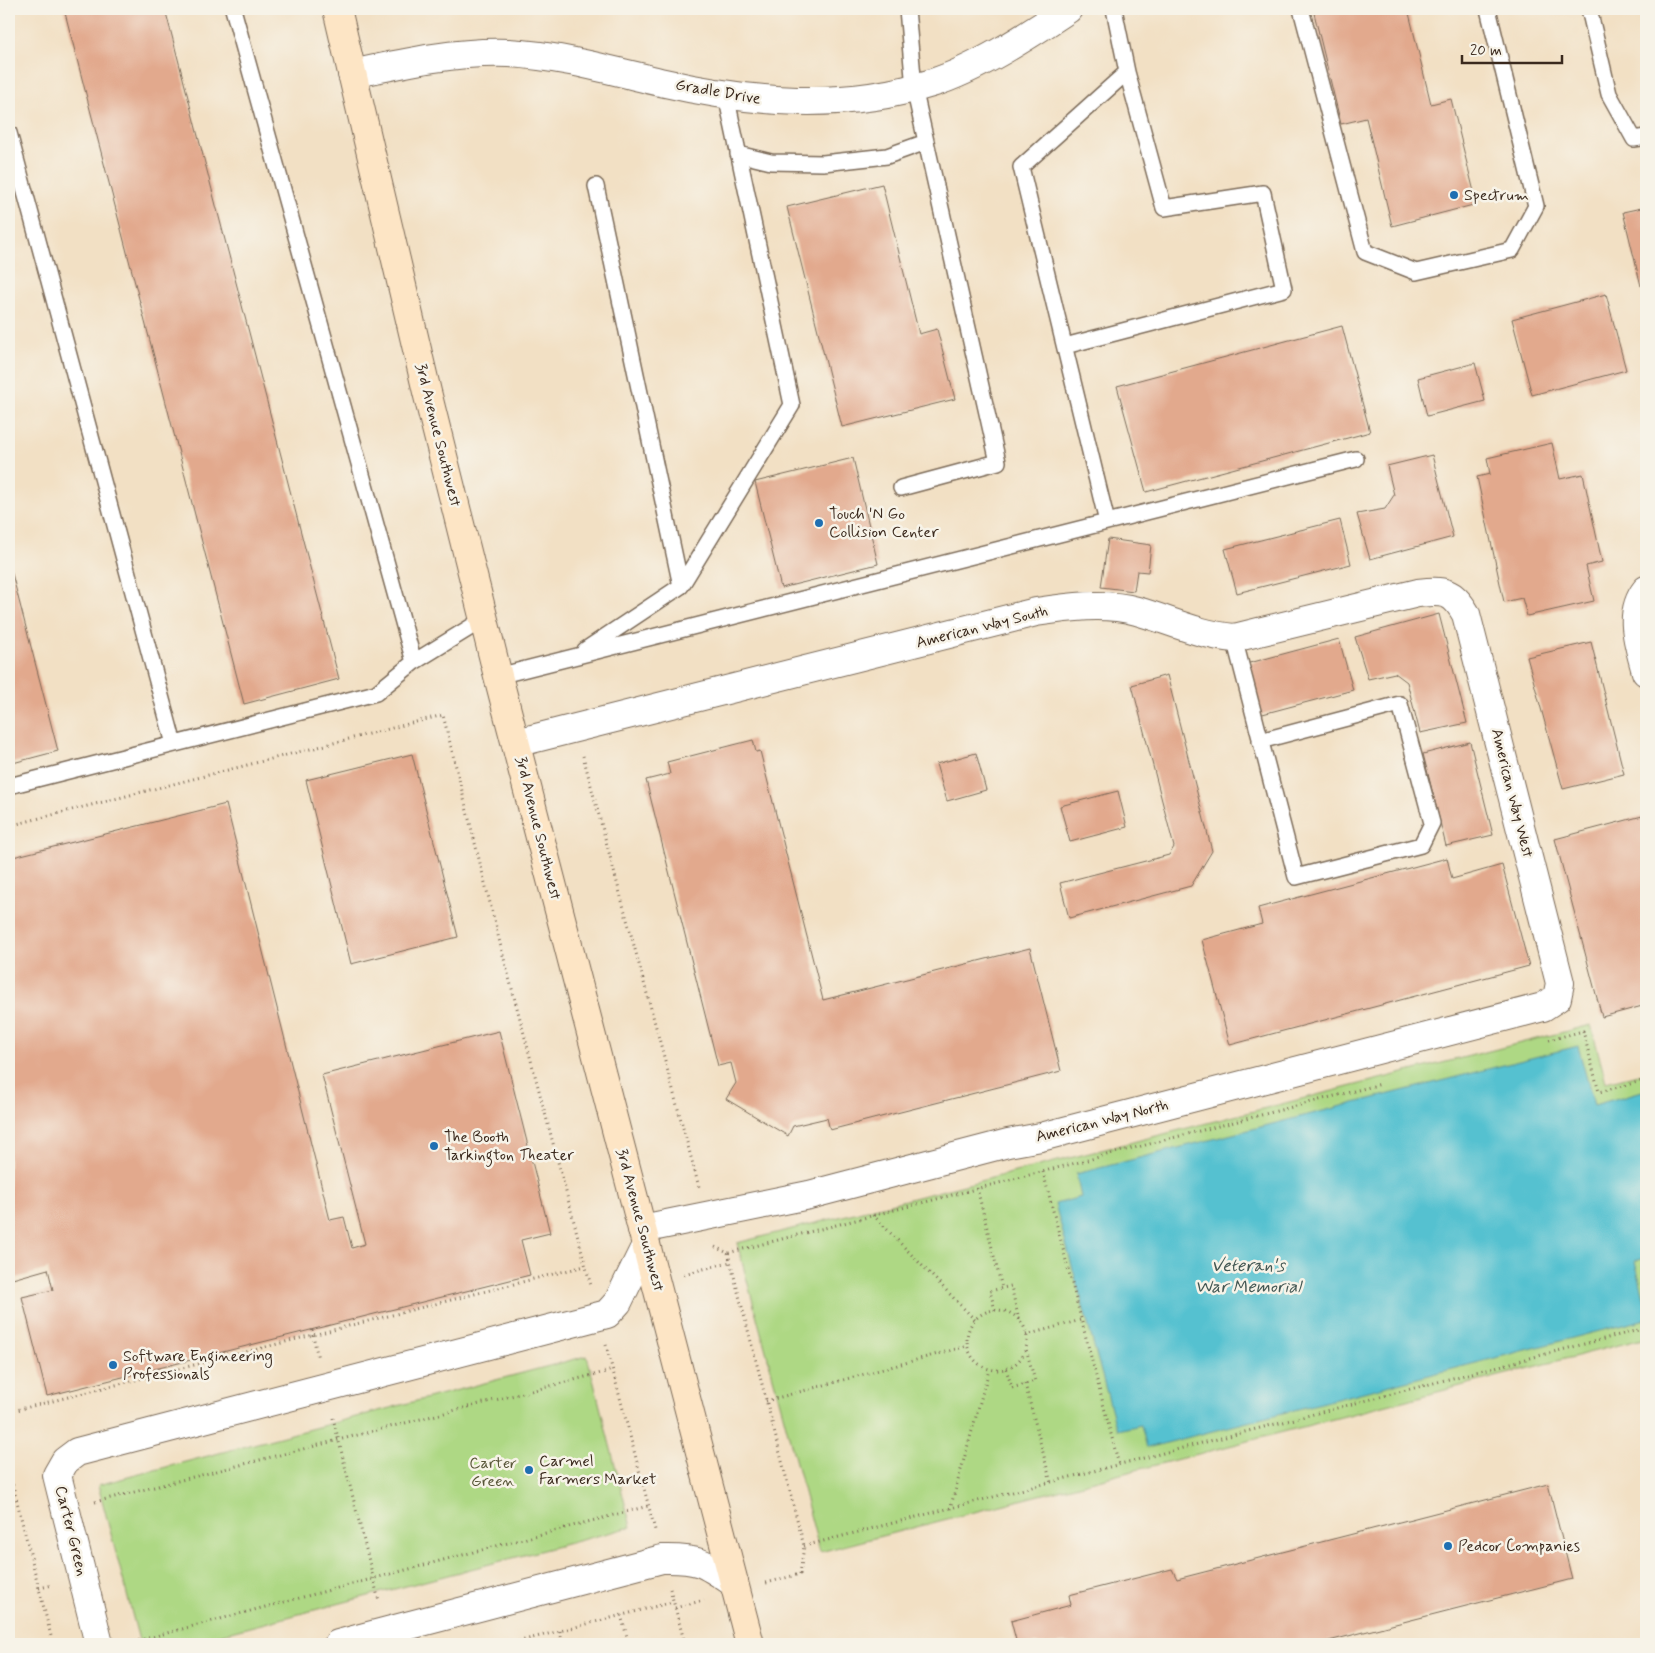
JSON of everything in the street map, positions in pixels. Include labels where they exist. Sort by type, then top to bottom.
[{"type":"street","name":"3rd Avenue Southwest","points":[[337,9],[498,676],[750,1644]]},
{"type":"street","name":"Gradle Drive","points":[[352,74],[415,60],[456,55],[507,53],[551,57],[593,65],[726,95],[764,100],[822,102],[876,97],[934,83],[985,59],[1068,9]]},
{"type":"street","name":"American Way South","points":[[516,743],[1036,612],[1065,607],[1110,607],[1135,610],[1213,636],[1234,638],[1418,593],[1436,591],[1449,593]]},
{"type":"street","points":[[1646,591],[1635,615],[1637,637],[1646,672]]},
{"type":"street","name":"American Way West","points":[[1449,593],[1459,601],[1466,614],[1560,983],[1557,998]]},
{"type":"street","name":"American Way North","points":[[644,1237],[703,1216],[809,1195],[1008,1143],[1050,1135],[1543,1007],[1557,998]]},
{"type":"street","name":"Carter Green","points":[[99,1644],[57,1475],[65,1461],[77,1452],[608,1314],[618,1302],[644,1237]]},
{"type":"street","points":[[338,1644],[662,1559],[683,1558],[702,1562],[734,1583]]},
{"type":"lane","points":[[233,9],[414,662]]},
{"type":"lane","points":[[901,488],[998,462],[914,88],[907,9]]},
{"type":"lane","points":[[1065,346],[1284,289],[1263,193],[1164,208],[1127,72],[1114,9]]},
{"type":"lane","points":[[1300,9],[1365,252],[1416,272],[1512,250],[1536,206],[1488,9]]},
{"type":"lane","points":[[1588,9],[1609,94],[1634,140],[1646,137]]},
{"type":"lane","points":[[1107,522],[1021,167],[1127,72]]},
{"type":"lane","points":[[575,657],[681,586],[792,405],[726,95]]},
{"type":"lane","points":[[9,133],[174,744]]},
{"type":"lane","points":[[738,154],[771,162],[823,163],[887,156],[926,142]]},
{"type":"lane","points":[[596,186],[681,586]]},
{"type":"lane","points":[[498,676],[1356,459]]},
{"type":"lane","points":[[9,786],[376,693],[414,662],[484,619]]},
{"type":"lane","points":[[1234,638],[1260,741],[1296,877],[1421,845],[1432,823],[1400,704],[1260,741]]},
{"type":"path","points":[[9,826],[443,715],[503,955],[685,1644]]},
{"type":"path","points":[[575,729],[698,1178],[703,1216],[712,1246],[728,1253],[1390,1081]]},
{"type":"path","points":[[1545,1041],[1583,1031],[1599,1092],[1646,1080]]},
{"type":"path","points":[[1043,1172],[1119,1465]]},
{"type":"path","points":[[977,1188],[1002,1288]]},
{"type":"path","points":[[873,1215],[975,1320]]},
{"type":"path","points":[[728,1253],[804,1546],[800,1574],[775,1581]]},
{"type":"path","points":[[692,1272],[730,1262]]},
{"type":"path","points":[[9,1412],[586,1266]]},
{"type":"path","points":[[994,1310],[990,1291],[1011,1286],[1019,1321],[1026,1335],[1026,1349],[1035,1381],[1012,1388],[1006,1369]]},
{"type":"path","points":[[1019,1321],[1008,1312],[994,1310],[983,1313],[975,1320],[968,1332],[967,1346],[975,1362],[989,1370],[1006,1369],[1018,1362],[1026,1349]]},
{"type":"path","points":[[1026,1335],[1081,1320]]},
{"type":"path","points":[[804,1546],[1646,1328]]},
{"type":"path","points":[[312,1330],[387,1632]]},
{"type":"path","points":[[766,1402],[967,1346]]},
{"type":"path","points":[[92,1503],[338,1438],[613,1370]]},
{"type":"path","points":[[949,1509],[989,1370]]},
{"type":"path","points":[[1025,1384],[1050,1482]]},
{"type":"path","points":[[9,1470],[53,1644]]},
{"type":"path","points":[[126,1634],[128,1644],[648,1506]]},
{"type":"path","points":[[675,1608],[706,1600]]},
{"type":"path","points":[[509,1644],[673,1602]]},
{"type":"path","points":[[620,1615],[629,1644]]},
{"type":"path","points":[[560,1631],[563,1644]]},
{"type":"green space","points":[[1591,1025],[1606,1082],[1646,1072],[1646,1338],[820,1552],[737,1243]]},
{"type":"green space","name":"Carter Green","points":[[587,1356],[631,1527],[185,1644],[140,1644],[98,1485]]},
{"type":"water","name":"Veteran's War Memorial","points":[[1578,1046],[1594,1105],[1646,1090],[1646,1258],[1635,1261],[1646,1305],[1646,1319],[1147,1448],[1141,1425],[1117,1430],[1055,1204],[1081,1197],[1076,1174]]},
{"type":"building","points":[[64,9],[165,9],[339,679],[244,704]]},
{"type":"building","points":[[1313,9],[1408,9],[1431,104],[1451,99],[1477,204],[1392,226],[1366,118],[1341,124]]},
{"type":"building","points":[[882,184],[919,334],[937,329],[955,399],[842,427],[787,207]]},
{"type":"building","points":[[1646,207],[1646,284],[1641,286],[1623,212]]},
{"type":"building","points":[[1606,294],[1626,370],[1532,395],[1512,319]]},
{"type":"building","points":[[1342,326],[1370,432],[1146,492],[1117,386]]},
{"type":"building","points":[[1475,363],[1485,401],[1427,416],[1418,378]]},
{"type":"building","points":[[1552,443],[1560,479],[1583,474],[1602,562],[1586,566],[1594,601],[1527,616],[1522,598],[1504,602],[1477,477],[1490,474],[1487,458]]},
{"type":"building","points":[[1432,455],[1453,537],[1370,559],[1357,514],[1385,509],[1394,495],[1387,466]]},
{"type":"building","points":[[853,458],[878,564],[781,588],[755,482]]},
{"type":"building","points":[[1340,520],[1351,564],[1237,593],[1225,549]]},
{"type":"building","points":[[1108,539],[1151,545],[1148,572],[1137,571],[1134,591],[1101,587]]},
{"type":"building","points":[[9,562],[58,751],[9,764]]},
{"type":"building","points":[[1439,614],[1467,723],[1420,733],[1407,682],[1395,673],[1368,679],[1355,637]]},
{"type":"building","points":[[1339,639],[1353,690],[1255,716],[1242,665]]},
{"type":"building","points":[[1591,642],[1624,774],[1563,789],[1527,657]]},
{"type":"building","points":[[1167,675],[1212,851],[1191,886],[1069,918],[1060,883],[1169,855],[1174,847],[1132,685]]},
{"type":"building","points":[[753,740],[756,752],[760,751],[823,1000],[1030,948],[1061,1071],[830,1130],[827,1118],[793,1126],[788,1136],[726,1099],[736,1083],[731,1063],[718,1066],[646,780],[670,774],[667,762]]},
{"type":"building","points":[[1470,742],[1493,835],[1446,846],[1423,754]]},
{"type":"building","points":[[976,753],[986,790],[947,801],[936,764]]},
{"type":"building","points":[[412,754],[458,937],[351,964],[306,780]]},
{"type":"building","points":[[1118,791],[1127,827],[1070,842],[1060,806]]},
{"type":"building","points":[[226,804],[330,1220],[344,1217],[352,1248],[365,1244],[322,1075],[499,1031],[550,1233],[521,1240],[530,1275],[47,1396],[22,1297],[53,1290],[48,1269],[9,1280],[9,858]]},
{"type":"building","points":[[1646,815],[1646,1005],[1602,1017],[1555,839]]},
{"type":"building","points":[[1447,858],[1452,879],[1502,865],[1529,966],[1230,1045],[1202,940],[1262,924],[1258,908]]},
{"type":"building","points":[[1548,1484],[1572,1579],[1317,1644],[1017,1644],[1011,1621],[1071,1605],[1069,1595],[1172,1569],[1177,1579]]},
{"type":"place","name":"Spectrum","points":[[1454,195]]},
{"type":"place","name":"Touch 'N Go Collision Center","points":[[819,523]]},
{"type":"place","name":"The Booth Tarkington Theater","points":[[434,1146]]},
{"type":"place","name":"Software Engineering Professionals","points":[[113,1365]]},
{"type":"place","name":"Carmel Farmers Market","points":[[529,1470]]},
{"type":"place","name":"Pedcor Companies","points":[[1448,1546]]}]
